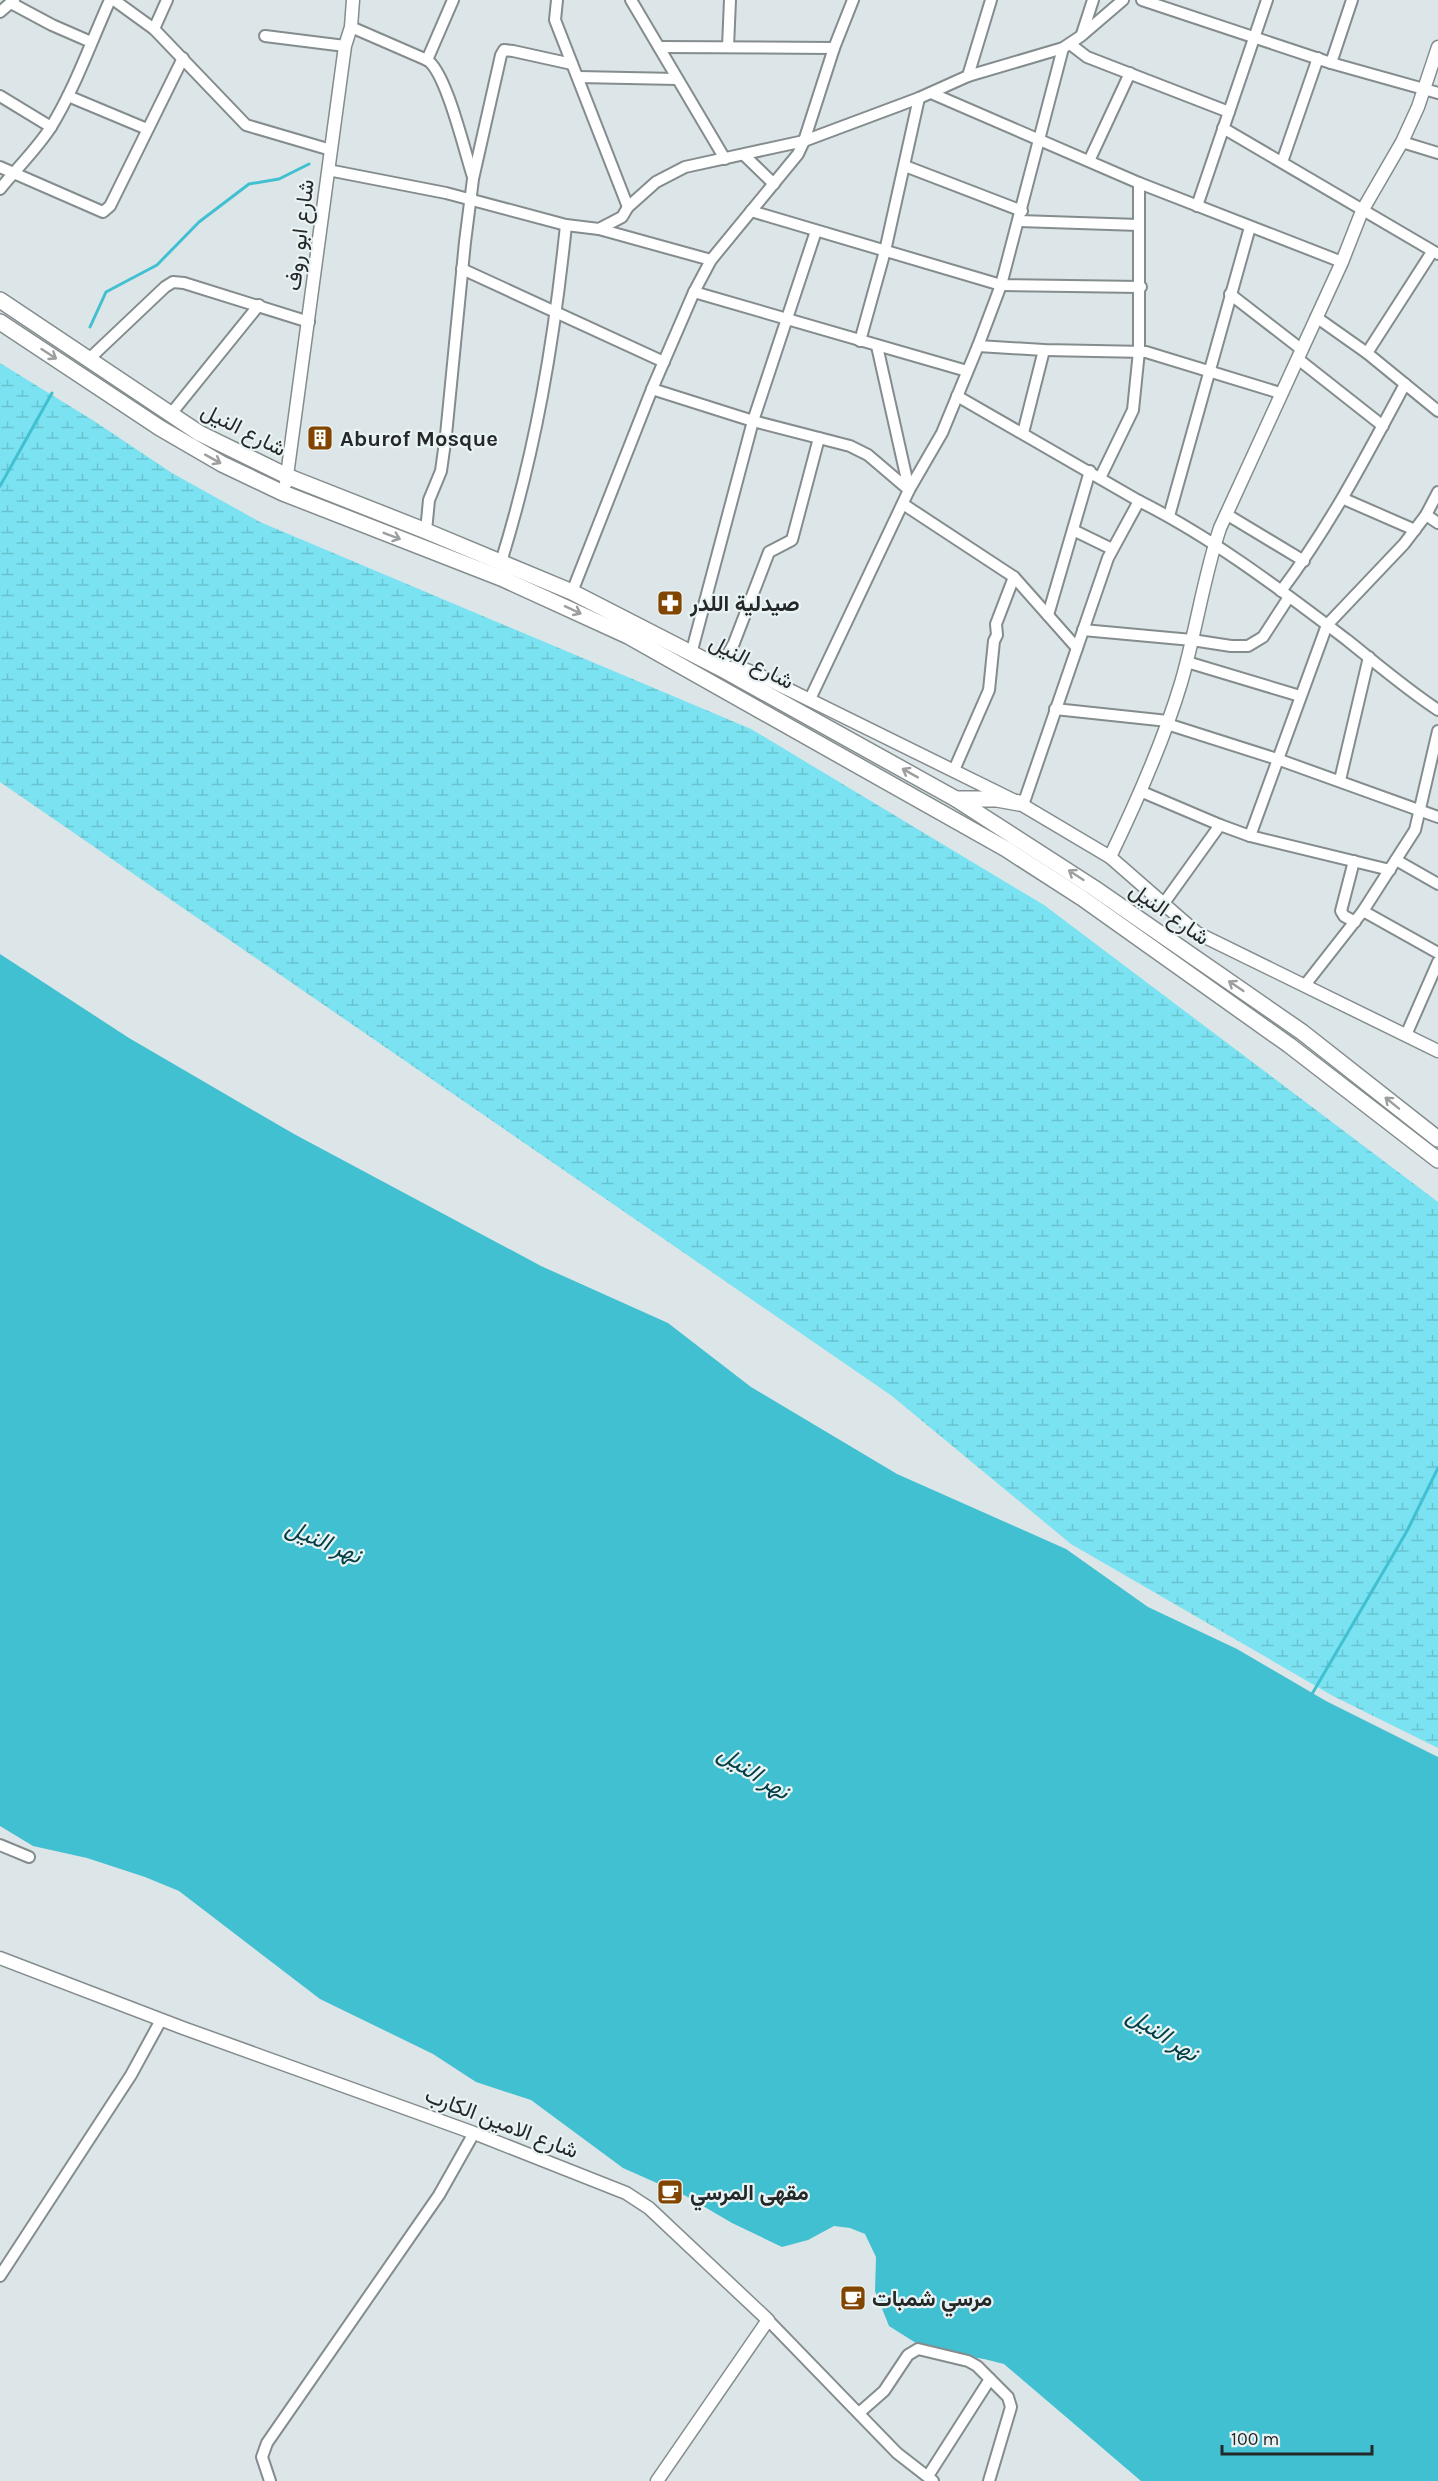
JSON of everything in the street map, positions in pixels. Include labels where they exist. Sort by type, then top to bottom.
[{"type":"main road","name":"شارع النيل","points":[[0,300],[170,415],[230,449],[289,477],[572,592],[721,669],[957,799],[1104,894],[1302,1032],[1438,1139]]},
{"type":"main road","name":"شارع النيل","points":[[0,322],[168,432],[222,464],[283,493],[501,578],[607,626],[686,668],[1006,849],[1082,898],[1289,1045],[1438,1160]]},
{"type":"main road","points":[[923,801],[997,798],[1021,804]]},
{"type":"street","points":[[154,29],[167,0]]},
{"type":"street","name":"شارع ابو روف","points":[[283,493],[289,477],[328,170],[345,46],[351,27],[353,0]]},
{"type":"street","points":[[427,60],[453,0]]},
{"type":"street","points":[[557,0],[554,15],[628,207]]},
{"type":"street","points":[[631,0],[725,159]]},
{"type":"street","points":[[728,47],[730,0]]},
{"type":"street","points":[[572,592],[652,389],[694,292],[711,260],[794,160],[804,141],[834,48],[853,0]]},
{"type":"street","points":[[968,76],[990,0]]},
{"type":"street","points":[[1081,36],[1094,0]]},
{"type":"street","points":[[599,230],[622,217],[628,207],[656,182],[670,173],[685,167],[804,141],[919,98],[968,76],[1066,46],[1123,0]]},
{"type":"street","points":[[1142,0],[1331,63],[1438,93]]},
{"type":"street","points":[[1197,206],[1267,0]]},
{"type":"street","points":[[1331,63],[1352,0]]},
{"type":"street","points":[[0,189],[28,159],[51,127],[68,96],[91,42],[116,1],[154,29],[246,125],[331,150]]},
{"type":"street","points":[[0,12],[12,2],[52,25],[91,42]]},
{"type":"street","points":[[351,27],[427,60],[435,67],[449,99],[473,179]]},
{"type":"street","points":[[265,36],[345,46]]},
{"type":"street","points":[[659,46],[834,48]]},
{"type":"street","points":[[1066,46],[1087,57],[1229,112]]},
{"type":"street","points":[[810,699],[909,489],[935,446],[978,346],[1001,285],[1066,46]]},
{"type":"street","points":[[1110,857],[1140,791],[1167,722],[1187,662],[1214,545],[1226,514],[1342,262],[1362,211],[1402,142],[1425,89],[1438,47]]},
{"type":"street","points":[[426,531],[429,500],[441,471],[446,435],[473,179],[501,55],[504,51],[572,64]]},
{"type":"street","points":[[0,167],[103,212],[110,206],[183,58]]},
{"type":"street","points":[[1282,162],[1318,58]]},
{"type":"street","points":[[1089,161],[1130,73]]},
{"type":"street","points":[[578,77],[677,78]]},
{"type":"street","points":[[931,93],[1139,183],[1342,262]]},
{"type":"street","points":[[0,96],[51,127]]},
{"type":"street","points":[[68,96],[147,129]]},
{"type":"street","points":[[860,341],[885,250],[919,98]]},
{"type":"street","points":[[1223,128],[1435,253],[1367,353]]},
{"type":"street","points":[[1402,142],[1438,153]]},
{"type":"street","points":[[744,155],[774,184]]},
{"type":"street","points":[[905,166],[1020,216],[1139,225]]},
{"type":"street","points":[[328,170],[470,199],[711,260]]},
{"type":"street","points":[[1100,478],[1132,416],[1140,351],[1139,183]]},
{"type":"street","points":[[751,211],[1001,285],[1141,287]]},
{"type":"street","points":[[501,562],[540,413],[557,314],[566,225]]},
{"type":"street","points":[[1169,516],[1250,227]]},
{"type":"street","points":[[691,654],[753,421],[816,231]]},
{"type":"street","points":[[462,269],[664,362]]},
{"type":"street","points":[[88,360],[173,282],[184,283],[259,305],[309,322]]},
{"type":"street","points":[[694,292],[967,371]]},
{"type":"street","points":[[1230,294],[1383,426]]},
{"type":"street","points":[[170,415],[259,305]]},
{"type":"street","points":[[1316,317],[1367,353],[1438,411]]},
{"type":"street","points":[[877,346],[909,489]]},
{"type":"street","points":[[978,346],[1044,350],[1140,351],[1280,393]]},
{"type":"street","points":[[1023,433],[1044,350]]},
{"type":"street","points":[[1083,630],[1231,646],[1248,646],[1255,643],[1271,627],[1285,594],[1344,499],[1405,384]]},
{"type":"street","points":[[652,389],[753,421],[858,449],[909,489]]},
{"type":"street","points":[[957,396],[1169,516],[1214,545],[1285,594],[1438,710]]},
{"type":"street","points":[[721,669],[734,643],[769,552],[792,540],[819,438]]},
{"type":"street","points":[[1048,615],[1090,471]]},
{"type":"street","points":[[1250,836],[1327,625],[1415,530],[1438,492]]},
{"type":"street","points":[[1344,499],[1415,530]]},
{"type":"street","points":[[1021,804],[1112,549],[1139,501]]},
{"type":"street","points":[[903,504],[1014,577],[1077,648]]},
{"type":"street","points":[[1226,514],[1304,561]]},
{"type":"street","points":[[1425,515],[1438,523]]},
{"type":"street","points":[[1073,530],[1112,549]]},
{"type":"street","points":[[954,770],[989,690],[994,641],[998,635],[996,624],[1014,577]]},
{"type":"street","points":[[1340,780],[1369,657]]},
{"type":"street","points":[[1187,662],[1300,696]]},
{"type":"street","points":[[721,669],[734,667],[747,670],[1021,804],[1110,857],[1197,933],[1438,1051]]},
{"type":"street","points":[[1055,709],[1167,722],[1340,780],[1438,817]]},
{"type":"street","points":[[1305,985],[1363,911],[1415,830],[1438,731]]},
{"type":"street","points":[[1140,791],[1250,836],[1390,870]]},
{"type":"street","points":[[1164,903],[1220,825]]},
{"type":"street","points":[[1396,860],[1438,884]]},
{"type":"street","points":[[1354,861],[1341,911],[1344,916],[1355,922]]},
{"type":"street","points":[[1363,911],[1438,953]]},
{"type":"street","points":[[1406,1035],[1438,962]]},
{"type":"street","points":[[0,1845],[29,1857]]},
{"type":"street","name":"شارع الامين الكارب","points":[[0,1958],[474,2133],[626,2193],[640,2201],[768,2320]]},
{"type":"street","points":[[0,2276],[131,2075],[161,2019]]},
{"type":"street","points":[[270,2481],[262,2457],[267,2443],[439,2195],[474,2133]]},
{"type":"street","points":[[657,2481],[768,2320],[897,2453],[931,2479],[990,2379]]},
{"type":"street","points":[[859,2413],[884,2391],[908,2355],[918,2349],[968,2361],[977,2366],[1008,2397],[1011,2407],[989,2481]]},
{"type":"green space","points":[[0,363],[172,473],[260,522],[751,729],[1044,905],[1438,1202],[1438,1748],[1333,1696],[1071,1544],[892,1396],[0,782]]},
{"type":"water","name":"نهر النيل","points":[[0,954],[129,1038],[294,1134],[541,1266],[668,1323],[751,1387],[897,1474],[1066,1549],[1148,1607],[1237,1649],[1326,1701],[1438,1757],[1438,2481],[1141,2481],[1004,2364],[927,2350],[889,2326],[875,2291],[876,2257],[865,2234],[850,2228],[834,2226],[808,2240],[782,2247],[732,2223],[686,2196],[623,2168],[531,2100],[476,2082],[433,2054],[320,1999],[179,1891],[87,1858],[33,1846],[0,1826]]},
{"type":"waterway","points":[[90,327],[106,292],[157,265],[199,222],[249,184],[279,179],[309,164]]},
{"type":"waterway","points":[[0,486],[52,393]]},
{"type":"waterway","points":[[1312,1694],[1407,1531],[1438,1468]]},
{"type":"place","name":"Aburof Mosque","points":[[320,438]]},
{"type":"place","name":"صيدلية اللدر","points":[[670,603]]},
{"type":"place","name":"مقهى المرسي","points":[[670,2192]]},
{"type":"place","name":"مرسي شمبات","points":[[853,2298]]}]
